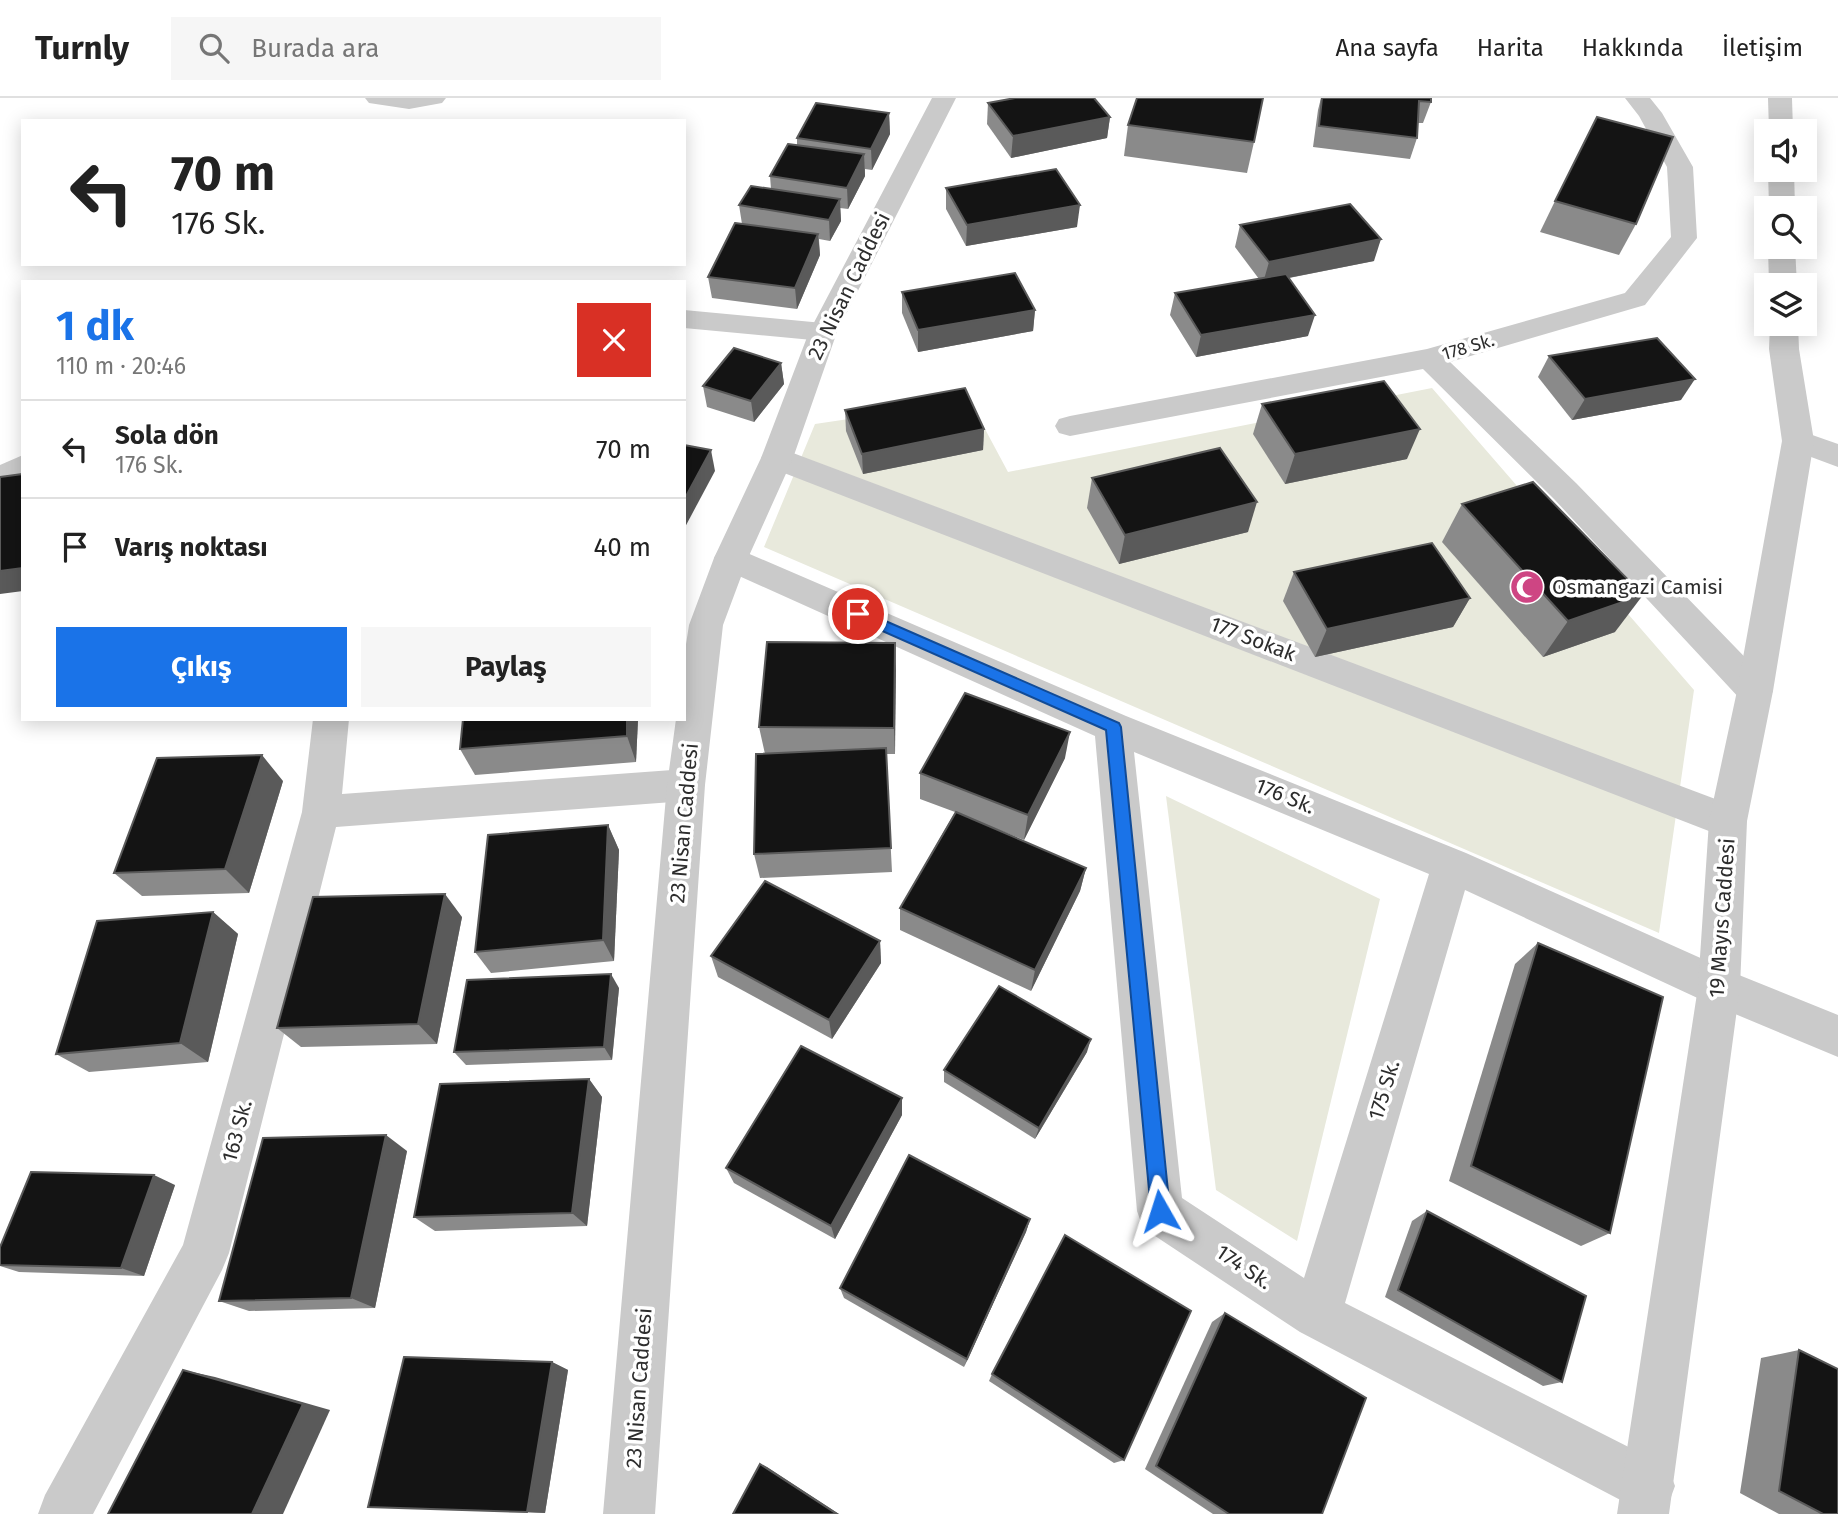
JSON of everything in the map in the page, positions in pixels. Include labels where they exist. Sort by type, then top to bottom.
[{"type":"street","points":[[377,98],[409,102],[434,98]]},
{"type":"street","name":"23 Nisan Caddesi","points":[[629,1514],[686,785],[706,625],[731,558],[777,458],[823,332],[944,98]]},
{"type":"street","name":"178 Sk.","points":[[1070,426],[1429,358],[1635,299],[1684,238],[1680,167],[1650,113],[1637,98]]},
{"type":"street","points":[[1780,98],[1781,119]]},
{"type":"street","points":[[686,319],[823,332]]},
{"type":"street","name":"19 Mayıs Caddesi","points":[[1646,1500],[1719,987],[1728,821],[1755,691],[1797,441],[1784,336]]},
{"type":"street","points":[[1429,358],[1565,491],[1755,691]]},
{"type":"street","points":[[1797,441],[1838,456]]},
{"type":"street","name":"177 Sokak","points":[[777,458],[1728,821]]},
{"type":"street","points":[[0,479],[21,467]]},
{"type":"street","name":"176 Sk.","points":[[731,558],[1113,727],[1451,864],[1719,987],[1838,1037]]},
{"type":"street","name":"163 Sk.","points":[[64,1514],[205,1253],[321,812],[331,721]]},
{"type":"street","name":"174 Sk.","points":[[1113,727],[1160,1211],[1317,1315],[1646,1500]]},
{"type":"street","points":[[321,812],[686,785]]},
{"type":"street","name":"175 Sk.","points":[[1317,1315],[1451,864]]},
{"type":"shaded area","points":[[1432,388],[1694,690],[1659,933],[764,547],[815,424],[970,401],[1008,472]]},
{"type":"shaded area","points":[[1166,796],[1380,899],[1297,1241],[1216,1190]]},
{"type":"building","points":[[1015,98],[1094,98],[1110,117],[1013,136],[988,103]]},
{"type":"building","points":[[1137,98],[1263,98],[1254,142],[1128,125]]},
{"type":"building","points":[[1322,98],[1431,98],[1431,102],[1419,101],[1417,138],[1319,126]]},
{"type":"building","points":[[816,103],[889,113],[871,149],[797,138]]},
{"type":"building","points":[[1597,117],[1673,137],[1636,224],[1555,201]]},
{"type":"building","points":[[788,144],[864,154],[847,188],[770,176]]},
{"type":"building","points":[[1056,169],[1080,205],[967,225],[946,188]]},
{"type":"building","points":[[751,186],[840,199],[829,220],[739,205]]},
{"type":"building","points":[[1350,204],[1381,239],[1269,262],[1240,225]]},
{"type":"building","points":[[735,223],[818,234],[795,288],[708,277]]},
{"type":"building","points":[[1015,273],[1035,310],[918,330],[902,292]]},
{"type":"building","points":[[1286,274],[1315,315],[1201,335],[1175,293]]},
{"type":"building","points":[[1657,338],[1695,379],[1585,399],[1549,356]]},
{"type":"building","points":[[734,348],[781,363],[751,401],[703,386]]},
{"type":"building","points":[[1384,381],[1420,429],[1295,454],[1262,404]]},
{"type":"building","points":[[965,388],[984,429],[862,454],[845,410]]},
{"type":"building","points":[[686,445],[711,450],[686,496]]},
{"type":"building","points":[[1220,448],[1257,502],[1125,535],[1092,478]]},
{"type":"building","points":[[21,474],[21,568],[0,571],[0,477]]},
{"type":"building","points":[[1533,482],[1643,595],[1568,621],[1462,504]]},
{"type":"building","points":[[1432,543],[1470,598],[1327,629],[1294,572]]},
{"type":"building","points":[[767,642],[895,643],[894,728],[759,727]]},
{"type":"building","points":[[965,693],[1070,732],[1028,815],[920,773]]},
{"type":"building","points":[[463,721],[627,721],[627,736],[460,749]]},
{"type":"building","points":[[886,748],[891,848],[754,854],[756,754]]},
{"type":"building","points":[[262,755],[225,869],[114,873],[157,758]]},
{"type":"building","points":[[956,812],[1086,868],[1035,970],[900,908]]},
{"type":"building","points":[[608,825],[603,940],[475,952],[488,835]]},
{"type":"building","points":[[765,881],[880,941],[829,1020],[711,956]]},
{"type":"building","points":[[445,894],[418,1024],[277,1028],[313,897]]},
{"type":"building","points":[[213,912],[180,1043],[56,1054],[97,921]]},
{"type":"building","points":[[1538,943],[1663,997],[1610,1233],[1471,1166]]},
{"type":"building","points":[[611,974],[604,1047],[454,1052],[467,980]]},
{"type":"building","points":[[999,986],[1091,1039],[1039,1128],[944,1070]]},
{"type":"building","points":[[801,1046],[902,1098],[831,1226],[726,1168]]},
{"type":"building","points":[[589,1079],[572,1213],[414,1217],[440,1084]]},
{"type":"building","points":[[386,1135],[351,1298],[219,1301],[263,1138]]},
{"type":"building","points":[[909,1155],[1030,1219],[967,1359],[840,1288]]},
{"type":"building","points":[[31,1172],[154,1175],[121,1268],[0,1265],[0,1247]]},
{"type":"building","points":[[1427,1211],[1586,1296],[1562,1382],[1398,1290]]},
{"type":"building","points":[[1065,1235],[1191,1311],[1124,1460],[992,1374]]},
{"type":"building","points":[[1225,1313],[1366,1398],[1322,1514],[1229,1514],[1156,1466]]},
{"type":"building","points":[[1799,1350],[1838,1369],[1838,1514],[1823,1514],[1779,1491]]},
{"type":"building","points":[[404,1357],[552,1362],[527,1512],[368,1507]]},
{"type":"building","points":[[183,1370],[303,1404],[252,1514],[108,1514]]},
{"type":"building","points":[[760,1464],[837,1514],[733,1514]]},
{"type":"place","name":"Osmangazi Camisi","points":[[1527,587]]},
{"type":"route","points":[[858,614],[1113,727],[1160,1211]]}]
